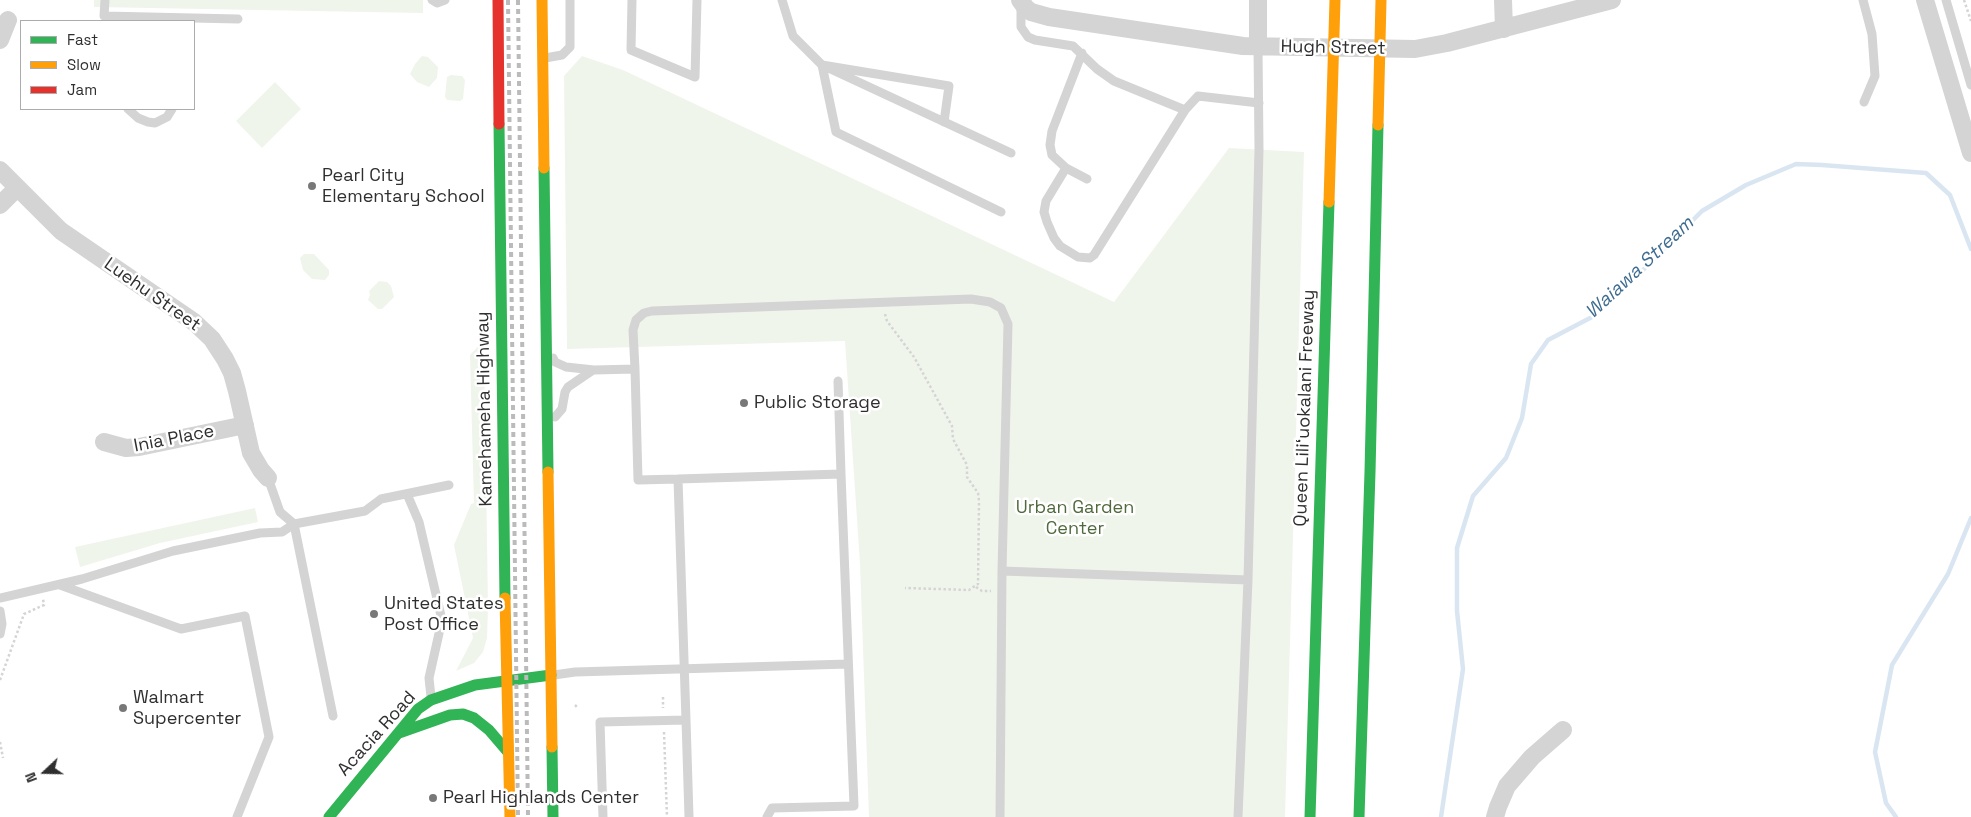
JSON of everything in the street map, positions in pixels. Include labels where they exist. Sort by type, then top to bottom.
[{"type":"main road","name":"Kamehameha Highway","points":[[498,0],[507,751],[510,817]]},
{"type":"main road","points":[[542,0],[553,817]]},
{"type":"main road","name":"Queen Liliʻuokalani Freeway","points":[[1310,817],[1335,0]]},
{"type":"main road","points":[[1359,817],[1370,482],[1381,0]]},
{"type":"main road","name":"Acacia Road","points":[[329,817],[418,709],[431,700],[466,688],[551,676]]},
{"type":"main road","points":[[397,734],[450,715],[463,714],[474,718],[489,730],[507,751]]},
{"type":"street","points":[[1258,0],[1258,46]]},
{"type":"street","points":[[1503,0],[1504,29]]},
{"type":"street","name":"Hugh Street","points":[[1021,1],[1031,12],[1049,18],[1258,46],[1415,49],[1504,29],[1612,0]]},
{"type":"street","points":[[1925,0],[1971,153]]},
{"type":"street","points":[[0,40],[8,20]]},
{"type":"street","name":"Luehu Street","points":[[0,170],[52,224],[194,322],[212,339],[232,373],[251,453],[268,478]]},
{"type":"street","points":[[0,205],[17,188]]},
{"type":"street","name":"Inia Place","points":[[104,442],[126,448],[139,447],[245,425]]},
{"type":"street","points":[[1495,817],[1507,786],[1532,757],[1563,730]]},
{"type":"lane","points":[[105,0],[104,20],[238,19]]},
{"type":"lane","points":[[432,0],[437,2],[445,0]]},
{"type":"lane","points":[[543,58],[562,55],[570,47],[570,0]]},
{"type":"lane","points":[[632,0],[631,50],[695,77],[697,0]]},
{"type":"lane","points":[[782,0],[793,36],[822,65],[1011,153]]},
{"type":"lane","points":[[1863,0],[1872,34],[1875,76],[1864,102]]},
{"type":"lane","points":[[1946,0],[1971,85]]},
{"type":"lane","points":[[1021,1],[1021,27],[1028,37],[1035,40],[1073,46],[1097,69],[1114,81],[1185,110]]},
{"type":"lane","points":[[1238,817],[1248,580],[1259,103],[1258,46]]},
{"type":"lane","points":[[1082,53],[1052,131],[1050,145],[1052,155],[1066,168],[1087,179]]},
{"type":"lane","points":[[822,65],[949,86],[944,122]]},
{"type":"lane","points":[[822,65],[836,132],[1000,212]]},
{"type":"lane","points":[[1066,168],[1046,201],[1044,212],[1046,222],[1060,246],[1078,257],[1090,258],[1094,255],[1185,110],[1198,96],[1259,103]]},
{"type":"lane","points":[[129,110],[138,118],[155,123],[167,117],[171,110]]},
{"type":"lane","points":[[841,474],[638,480],[633,330],[636,320],[644,313],[652,311],[971,300],[990,302],[1001,308],[1008,324],[1002,571],[1000,817]]},
{"type":"lane","points":[[546,346],[555,362],[566,367],[594,370],[635,369]]},
{"type":"lane","points":[[548,425],[562,409],[565,392],[568,387],[594,370]]},
{"type":"lane","points":[[838,381],[854,817]]},
{"type":"lane","points":[[268,478],[280,512],[294,524],[333,716]]},
{"type":"lane","points":[[678,478],[689,817]]},
{"type":"lane","points":[[0,598],[60,585],[173,551],[260,533],[282,532],[294,524],[365,511],[381,499],[449,485]]},
{"type":"lane","points":[[407,494],[419,522],[442,620],[429,678],[431,700]]},
{"type":"lane","points":[[1002,571],[1248,580]]},
{"type":"lane","points":[[60,585],[181,629],[245,616],[269,738],[237,817]]},
{"type":"lane","points":[[0,611],[2,624],[0,634]]},
{"type":"lane","points":[[551,676],[574,672],[848,664]]},
{"type":"lane","points":[[603,817],[600,722],[686,720]]},
{"type":"lane","points":[[767,817],[772,808],[854,806]]},
{"type":"path","points":[[1964,0],[1971,21]]},
{"type":"path","points":[[884,303],[884,313],[887,321],[914,356],[952,426],[953,439],[967,465],[967,478],[978,493],[978,584],[976,587],[969,590],[905,588]]},
{"type":"path","points":[[976,587],[982,591],[992,591]]},
{"type":"path","points":[[0,680],[24,614],[44,605],[43,599]]},
{"type":"path","points":[[663,697],[663,712]]},
{"type":"path","points":[[575,705],[578,708]]},
{"type":"path","points":[[664,728],[667,817]]},
{"type":"path","points":[[0,742],[3,758]]},
{"type":"green space","points":[[94,0],[423,0],[423,13],[94,7]]},
{"type":"green space","points":[[422,56],[428,57],[438,67],[437,78],[429,87],[417,82],[410,74]]},
{"type":"green space","name":"Urban Garden Center","points":[[582,56],[623,70],[1114,302],[1229,148],[1304,152],[1285,817],[869,817],[860,564],[845,341],[567,349],[564,76]]},
{"type":"green space","points":[[451,75],[462,76],[465,80],[463,99],[460,101],[447,100],[445,97],[447,77]]},
{"type":"green space","points":[[275,82],[301,109],[262,148],[236,121]]},
{"type":"green space","points":[[304,254],[314,254],[329,270],[329,275],[325,280],[312,279],[303,270],[300,258]]},
{"type":"green space","points":[[379,281],[387,282],[391,286],[394,297],[382,309],[378,309],[368,300],[369,291]]},
{"type":"green space","points":[[484,340],[487,638],[483,652],[474,663],[456,671],[473,638],[454,545],[471,504],[474,503],[470,355]]},
{"type":"green space","points":[[255,508],[258,522],[160,543],[80,567],[75,547]]},
{"type":"waterway","name":"Waiawa Stream","points":[[1441,817],[1463,669],[1457,611],[1457,548],[1473,496],[1506,458],[1522,418],[1531,364],[1548,340],[1592,317],[1641,272],[1702,211],[1746,185],[1796,164],[1926,173],[1950,195],[1971,249]]},
{"type":"waterway","name":"Waiawa Stream","points":[[1896,817],[1886,803],[1875,752],[1892,665],[1948,574],[1971,518]]},
{"type":"railway","points":[[508,0],[518,817]]},
{"type":"railway","points":[[518,0],[528,817]]},
{"type":"traffic: fast","points":[[499,124],[505,598]]},
{"type":"traffic: fast","points":[[1359,817],[1370,472],[1378,125]]},
{"type":"traffic: fast","points":[[544,168],[548,472]]},
{"type":"traffic: fast","points":[[1310,817],[1329,202]]},
{"type":"traffic: fast","points":[[329,817],[418,709],[431,700],[475,685],[551,675]]},
{"type":"traffic: fast","points":[[399,733],[450,715],[463,714],[474,718],[489,730],[507,751]]},
{"type":"traffic: fast","points":[[552,747],[553,817]]},
{"type":"traffic: slow","points":[[542,0],[544,168]]},
{"type":"traffic: slow","points":[[1329,202],[1335,0]]},
{"type":"traffic: slow","points":[[1378,125],[1381,0]]},
{"type":"traffic: slow","points":[[548,472],[552,747]]},
{"type":"traffic: slow","points":[[505,598],[510,817]]},
{"type":"traffic: jam","points":[[498,0],[499,124]]},
{"type":"place","name":"Pearl City Elementary School","points":[[312,186]]},
{"type":"place","name":"Public Storage","points":[[744,403]]},
{"type":"place","name":"United States Post Office","points":[[374,614]]},
{"type":"place","name":"Walmart Supercenter","points":[[123,708]]},
{"type":"place","name":"Pearl Highlands Center","points":[[433,798]]}]
